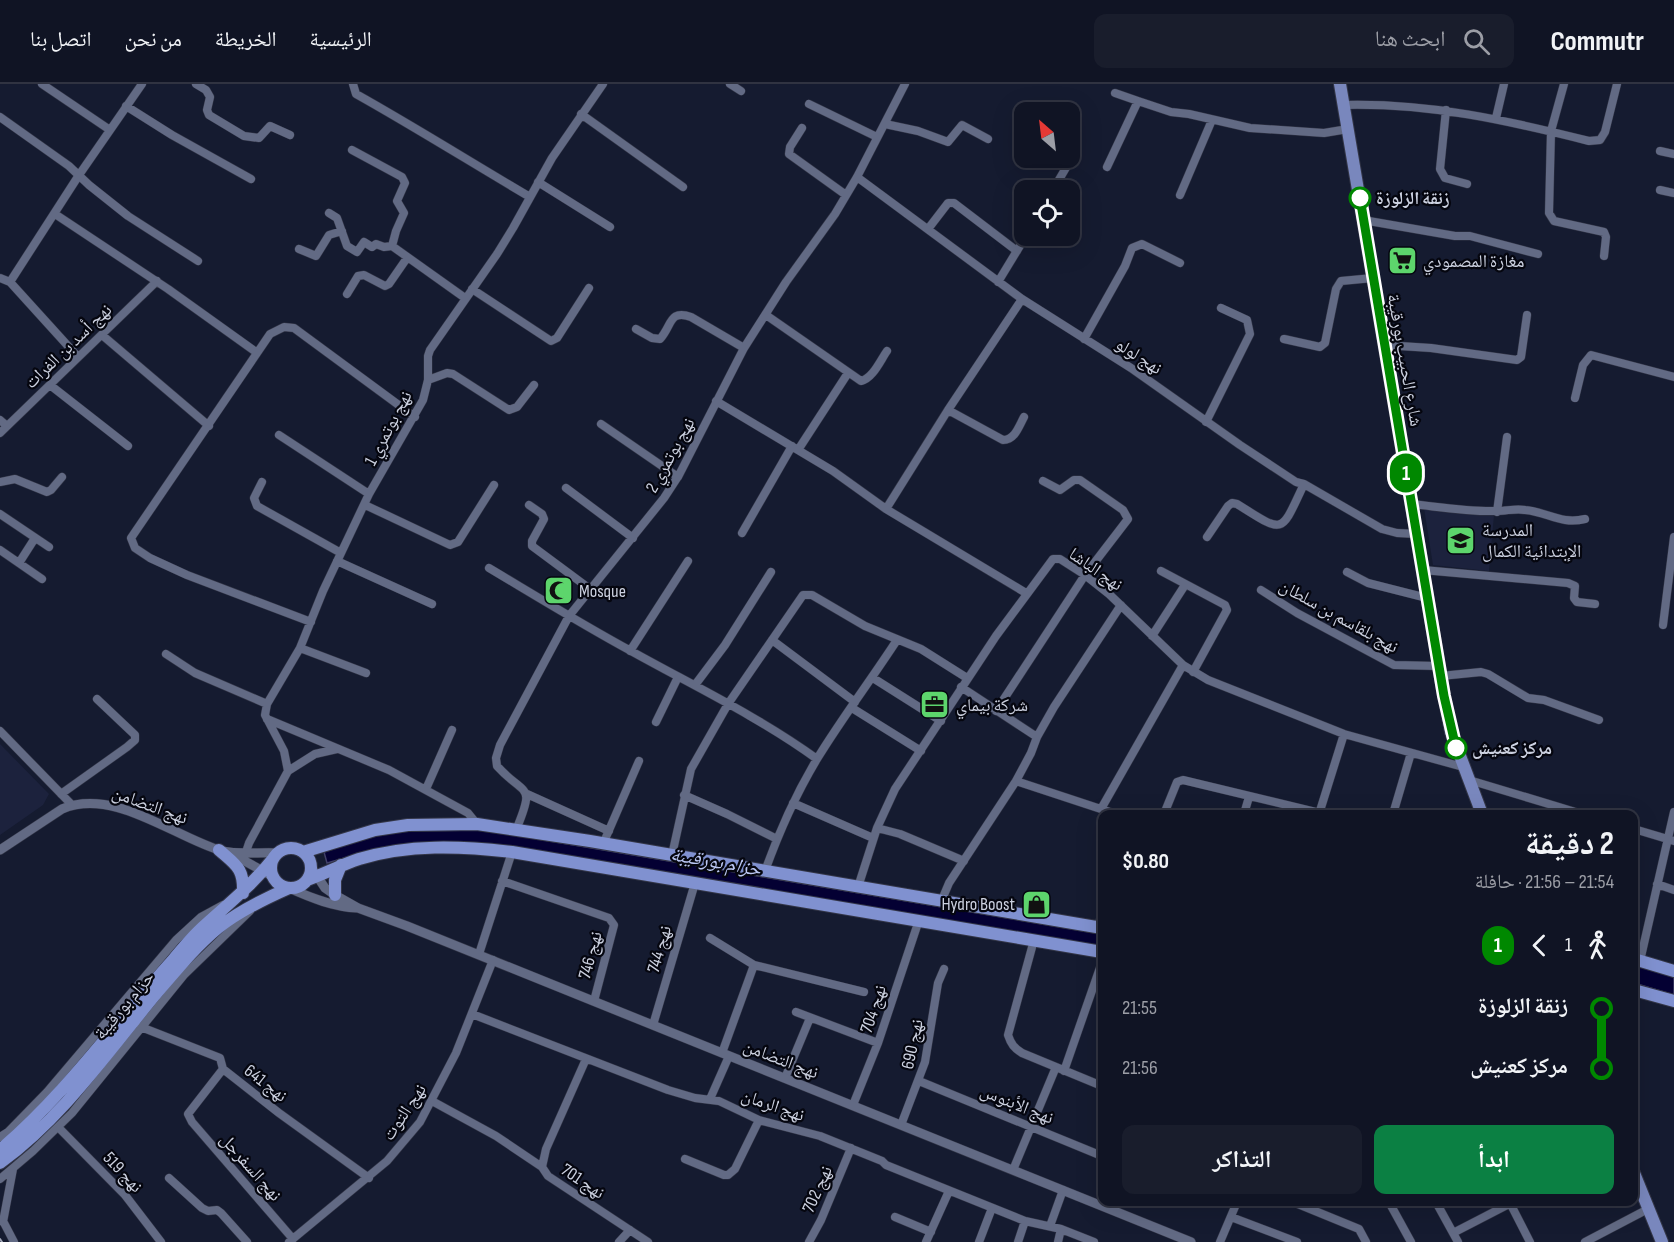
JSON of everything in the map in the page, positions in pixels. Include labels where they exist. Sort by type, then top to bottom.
[{"type":"highway","points":[[274,857],[290,848],[303,852],[375,830],[408,825],[477,824],[603,843],[1098,928]]},
{"type":"highway","points":[[267,874],[278,884],[289,888],[298,887],[311,874],[377,854],[417,848],[469,847],[512,852],[1098,951]]},
{"type":"highway","points":[[223,851],[235,863],[243,862],[243,892]]},
{"type":"highway","points":[[303,852],[309,860],[311,874]]},
{"type":"highway","name":"حزام بورقيبة","points":[[1,1142],[54,1099],[130,1007],[198,931],[267,874],[274,857]]},
{"type":"highway","points":[[335,895],[335,880],[341,865]]},
{"type":"highway","name":"حزام بورقيبة","points":[[0,1163],[42,1128],[180,966],[218,928],[260,901],[289,888]]},
{"type":"highway","points":[[1638,960],[1674,971]]},
{"type":"highway","points":[[1638,991],[1674,1001]]},
{"type":"highway","points":[[0,1172],[33,1144],[42,1128]]},
{"type":"main road","name":"شارع الحبيب بورقيبة","points":[[1340,84],[1451,732],[1480,810]]},
{"type":"main road","points":[[1638,1183],[1662,1242]]},
{"type":"street","points":[[42,84],[110,130]]},
{"type":"street","points":[[10,282],[79,175],[142,84]]},
{"type":"street","points":[[196,84],[206,90],[210,97],[207,109],[209,115],[244,136],[259,138],[270,126],[290,135]]},
{"type":"street","points":[[353,84],[356,94],[435,138],[530,198]]},
{"type":"street","name":"نهج بوتمري 1","points":[[267,704],[300,648],[337,561],[369,494],[423,400],[428,380],[430,350],[513,228],[552,158],[603,84]]},
{"type":"street","points":[[730,84],[741,91]]},
{"type":"street","name":"نهج بوتمري 2","points":[[527,794],[497,765],[496,758],[500,745],[569,616],[664,498],[678,477],[744,348],[857,177],[905,84]]},
{"type":"street","points":[[1496,118],[1504,84]]},
{"type":"street","points":[[1564,84],[1551,131],[1550,217],[1554,221],[1604,232],[1606,237],[1604,256]]},
{"type":"street","points":[[1344,105],[1412,106],[1446,110],[1496,118],[1589,141],[1600,140],[1605,132],[1617,84]]},
{"type":"street","points":[[1114,93],[1171,112],[1250,128],[1324,133],[1348,129]]},
{"type":"street","points":[[1107,167],[1137,101]]},
{"type":"street","points":[[809,104],[877,137]]},
{"type":"street","points":[[126,106],[172,135],[251,179]]},
{"type":"street","points":[[1446,110],[1440,170],[1445,178],[1467,184]]},
{"type":"street","points":[[581,114],[682,187]]},
{"type":"street","points":[[0,117],[69,166],[128,216],[198,261]]},
{"type":"street","points":[[1180,195],[1212,120]]},
{"type":"street","points":[[885,124],[918,131],[948,142],[962,125],[988,139]]},
{"type":"street","points":[[802,129],[790,147],[789,154],[846,195]]},
{"type":"street","points":[[352,150],[402,177],[405,183],[397,201],[404,213],[392,246]]},
{"type":"street","points":[[1660,151],[1674,154]]},
{"type":"street","name":"نهج لولو","points":[[857,177],[1022,299],[1131,368],[1296,482],[1304,484],[1382,529],[1397,533],[1417,534]]},
{"type":"street","points":[[538,182],[610,227]]},
{"type":"street","points":[[1660,190],[1674,193]]},
{"type":"street","points":[[928,229],[948,203],[954,203],[1017,251]]},
{"type":"street","points":[[328,213],[338,218],[347,246],[357,252],[364,243],[372,247],[376,244],[384,247],[392,246],[465,298]]},
{"type":"street","points":[[55,214],[157,281],[256,352]]},
{"type":"street","points":[[1363,220],[1455,236],[1470,236],[1538,254]]},
{"type":"street","points":[[299,249],[316,256],[329,235],[342,231]]},
{"type":"street","points":[[1084,339],[1125,266],[1132,248],[1142,244],[1180,263]]},
{"type":"street","points":[[998,282],[1020,246]]},
{"type":"street","points":[[347,294],[358,276],[364,275],[385,286],[389,284],[407,258]]},
{"type":"street","points":[[0,278],[10,282],[78,357]]},
{"type":"street","points":[[1284,339],[1320,347],[1325,343],[1336,289],[1341,281],[1373,278]]},
{"type":"street","name":"نهج أسد بن الفرات","points":[[0,433],[157,281]]},
{"type":"street","points":[[472,289],[552,341],[563,330],[588,288]]},
{"type":"street","points":[[886,509],[1022,299]]},
{"type":"street","points":[[1206,422],[1250,334],[1247,320],[1221,308]]},
{"type":"street","points":[[636,329],[652,338],[660,339],[672,318],[683,314],[744,348]]},
{"type":"street","points":[[766,315],[861,381],[866,380],[887,351]]},
{"type":"street","points":[[1384,345],[1431,348],[1517,360],[1521,357],[1527,315]]},
{"type":"street","points":[[311,622],[187,575],[150,558],[135,548],[131,538],[209,426],[256,352],[273,332],[285,327],[294,328],[415,417]]},
{"type":"street","points":[[102,335],[209,426]]},
{"type":"street","points":[[1575,398],[1582,365],[1591,355],[1674,377]]},
{"type":"street","points":[[428,380],[447,373],[453,374],[509,410],[517,407],[534,385]]},
{"type":"street","points":[[742,533],[795,448],[848,373]]},
{"type":"street","points":[[50,385],[128,446]]},
{"type":"street","points":[[716,401],[833,471],[886,509],[1026,593]]},
{"type":"street","points":[[948,410],[1003,440],[1008,440],[1014,435],[1024,417]]},
{"type":"street","points":[[0,420],[7,426]]},
{"type":"street","points":[[602,424],[678,477]]},
{"type":"street","points":[[279,435],[369,494]]},
{"type":"street","points":[[1497,512],[1507,437]]},
{"type":"street","points":[[0,482],[20,480],[47,492],[62,477]]},
{"type":"street","points":[[996,711],[1085,575],[1127,523],[1127,515],[1123,510],[1080,480],[1074,480],[1060,490],[1043,481]]},
{"type":"street","points":[[262,482],[254,498],[257,506],[341,553]]},
{"type":"street","points":[[1207,537],[1232,503],[1269,524],[1282,525],[1289,517],[1304,484]]},
{"type":"street","points":[[364,505],[450,545],[458,542],[494,485]]},
{"type":"street","points":[[566,488],[633,537]]},
{"type":"street","points":[[1412,504],[1497,512],[1527,510],[1543,513],[1562,521],[1573,522],[1584,519]]},
{"type":"street","points":[[529,505],[542,514],[544,519],[532,541],[532,546],[590,589]]},
{"type":"street","points":[[0,514],[49,547]]},
{"type":"street","points":[[1663,625],[1674,537]]},
{"type":"street","points":[[19,563],[35,538]]},
{"type":"street","points":[[0,550],[42,579]]},
{"type":"street","name":"نهج الباشا","points":[[858,887],[873,838],[895,789],[967,678],[1026,593],[1053,559],[1060,560],[1085,575],[1193,672],[1223,687],[1344,734],[1463,767]]},
{"type":"street","points":[[337,561],[432,604]]},
{"type":"street","points":[[630,651],[688,561]]},
{"type":"street","points":[[489,568],[630,651],[728,704],[798,745],[817,759]]},
{"type":"street","points":[[1423,570],[1568,584],[1575,586],[1574,598],[1577,602],[1594,604]]},
{"type":"street","points":[[694,685],[725,645],[771,572]]},
{"type":"street","points":[[1161,572],[1225,605],[1227,610],[1193,672]]},
{"type":"street","points":[[1347,572],[1368,583],[1427,598]]},
{"type":"street","points":[[1152,636],[1185,585]]},
{"type":"street","name":"نهج بلقاسم بن سلطان","points":[[1261,590],[1297,614],[1394,665],[1440,671],[1481,672],[1528,698],[1544,700],[1599,720]]},
{"type":"street","points":[[672,855],[691,769],[728,704],[800,599],[807,594],[866,626],[921,649],[967,678]]},
{"type":"street","points":[[941,902],[949,883],[1016,781],[1037,737],[1121,605]]},
{"type":"street","points":[[772,640],[854,705],[921,752]]},
{"type":"street","points":[[765,871],[793,803],[817,759],[897,640]]},
{"type":"street","points":[[300,648],[366,673]]},
{"type":"street","points":[[166,654],[195,673],[267,704],[264,711],[267,719],[287,757],[288,771],[243,862]]},
{"type":"street","points":[[1101,809],[1183,665]]},
{"type":"street","points":[[656,722],[678,677]]},
{"type":"street","points":[[873,678],[941,721]]},
{"type":"street","points":[[961,687],[1037,737]]},
{"type":"street","points":[[61,794],[135,740],[135,735],[97,699]]},
{"type":"street","points":[[267,719],[389,770],[468,813],[477,824]]},
{"type":"street","points":[[426,789],[452,730]]},
{"type":"street","points":[[0,731],[72,805]]},
{"type":"street","points":[[1320,810],[1344,734]]},
{"type":"street","points":[[288,771],[315,754],[337,749]]},
{"type":"street","points":[[1394,810],[1410,753]]},
{"type":"street","points":[[603,843],[639,761]]},
{"type":"street","points":[[1467,779],[1569,810]]},
{"type":"street","points":[[1166,810],[1176,782],[1182,780],[1303,810]]},
{"type":"street","points":[[1016,781],[1104,810]]},
{"type":"street","points":[[516,830],[527,801],[527,794],[609,831]]},
{"type":"street","points":[[684,795],[777,839]]},
{"type":"street","points":[[1245,810],[1249,797]]},
{"type":"street","points":[[793,803],[873,838]]},
{"type":"street","name":"نهج التضامن","points":[[0,850],[53,814],[72,805],[107,805],[126,810],[223,851],[267,874]]},
{"type":"street","points":[[1638,956],[1671,840],[1674,812]]},
{"type":"street","points":[[877,828],[900,834],[964,861]]},
{"type":"street","points":[[1638,830],[1671,840]]},
{"type":"street","points":[[479,954],[512,852]]},
{"type":"street","name":"نهج التضامن","points":[[243,862],[274,857]]},
{"type":"street","name":"نهج التضامن","points":[[311,874],[325,888],[358,908],[479,954],[1013,1170],[1098,1201]]},
{"type":"street","name":"نهج 746","points":[[502,881],[609,918],[614,925],[594,1001]]},
{"type":"street","name":"نهج 744","points":[[653,1025],[695,883]]},
{"type":"street","points":[[1657,884],[1674,890]]},
{"type":"street","name":"نهج التضامن","points":[[289,888],[324,902],[347,908],[358,908]]},
{"type":"street","points":[[0,1179],[58,1127],[105,1074],[184,975],[260,901]]},
{"type":"street","points":[[1,1142],[47,1092],[176,940],[201,917],[218,907],[233,902]]},
{"type":"street","name":"نهج 704","points":[[853,1105],[878,1043],[919,920]]},
{"type":"street","points":[[710,938],[754,965],[864,992]]},
{"type":"street","points":[[1034,940],[1008,1035],[1012,1045],[1017,1050],[1098,1084]]},
{"type":"street","name":"نهج التوت","points":[[291,1240],[328,1208],[369,1178],[401,1146],[420,1122],[472,1014],[493,960]]},
{"type":"street","points":[[710,1099],[754,965]]},
{"type":"street","name":"نهج 690","points":[[901,1125],[925,1062],[938,983],[944,969]]},
{"type":"street","points":[[1064,1071],[1098,973]]},
{"type":"street","points":[[796,1012],[878,1043]]},
{"type":"street","name":"نهج الرمان","points":[[472,1014],[668,1090],[695,1098],[710,1099],[759,1120],[820,1136],[882,1161],[886,1166],[1025,1221],[1061,1229],[1094,1242]]},
{"type":"street","points":[[785,1078],[810,1018]]},
{"type":"street","name":"نهج 641","points":[[141,1027],[220,1058],[223,1069],[369,1178]]},
{"type":"street","name":"نهج 701","points":[[586,1059],[546,1149],[542,1167],[548,1176],[648,1242]]},
{"type":"street","points":[[1013,1170],[1056,1067]]},
{"type":"street","name":"نهج السفرجل","points":[[223,1069],[188,1114],[192,1122],[291,1240]]},
{"type":"street","name":"نهج الأبنوس","points":[[919,1081],[1098,1154]]},
{"type":"street","points":[[432,1101],[496,1136],[542,1167]]},
{"type":"street","points":[[685,1159],[724,1176],[728,1175],[735,1169],[759,1120]]},
{"type":"street","name":"نهج 519","points":[[58,1127],[125,1195],[161,1242]]},
{"type":"street","name":"نهج 702","points":[[809,1242],[821,1220],[851,1148]]},
{"type":"street","points":[[13,1169],[1,1219],[14,1242]]},
{"type":"street","name":"نهج 519","points":[[169,1178],[202,1208],[208,1211],[217,1210],[221,1213],[247,1242]]},
{"type":"street","points":[[1050,1226],[1064,1190]]},
{"type":"street","points":[[926,1242],[950,1191]]},
{"type":"street","name":"نهج التضامن","points":[[1111,1206],[1191,1242]]},
{"type":"street","points":[[1220,1242],[1235,1206]]},
{"type":"street","points":[[1303,1206],[1359,1229],[1366,1242]]},
{"type":"street","points":[[1391,1206],[1411,1242]]},
{"type":"street","points":[[1438,1206],[1458,1242]]},
{"type":"street","points":[[1453,1233],[1504,1206]]},
{"type":"street","points":[[1514,1206],[1530,1242]]},
{"type":"street","points":[[979,1242],[992,1208]]},
{"type":"street","points":[[1585,1242],[1648,1209]]},
{"type":"street","points":[[895,1217],[931,1232]]},
{"type":"street","points":[[1231,1217],[1297,1242]]},
{"type":"street","points":[[1018,1242],[1025,1221]]},
{"type":"street","points":[[1058,1242],[1061,1229]]},
{"type":"street","points":[[619,1242],[630,1230]]},
{"type":"shaded area","name":"المدرسة الإبتدائية الكمال","points":[[1424,508],[1494,515],[1489,571],[1433,565]]},
{"type":"shaded area","points":[[0,744],[49,794],[43,805],[0,835]]},
{"type":"shaded area","points":[[485,830],[1098,933],[1098,946],[496,845],[348,857],[327,863],[324,852],[360,839],[400,831]]},
{"type":"shaded area","points":[[1638,965],[1674,976],[1674,995],[1638,984]]},
{"type":"bus line","name":"1","points":[[1360,198],[1433,634],[1456,748]]},
{"type":"place","name":"زنقة الزلوزة","points":[[1360,198]]},
{"type":"place","name":"مغازة المصمودي","points":[[1402,261]]},
{"type":"place","name":"المدرسة الإبتدائية الكمال","points":[[1461,540]]},
{"type":"place","name":"Mosque","points":[[558,591]]},
{"type":"place","name":"شركة بيماي","points":[[935,705]]},
{"type":"place","name":"مركز كعنيش","points":[[1456,748]]},
{"type":"place","name":"Hydro Boost","points":[[1036,904]]}]
